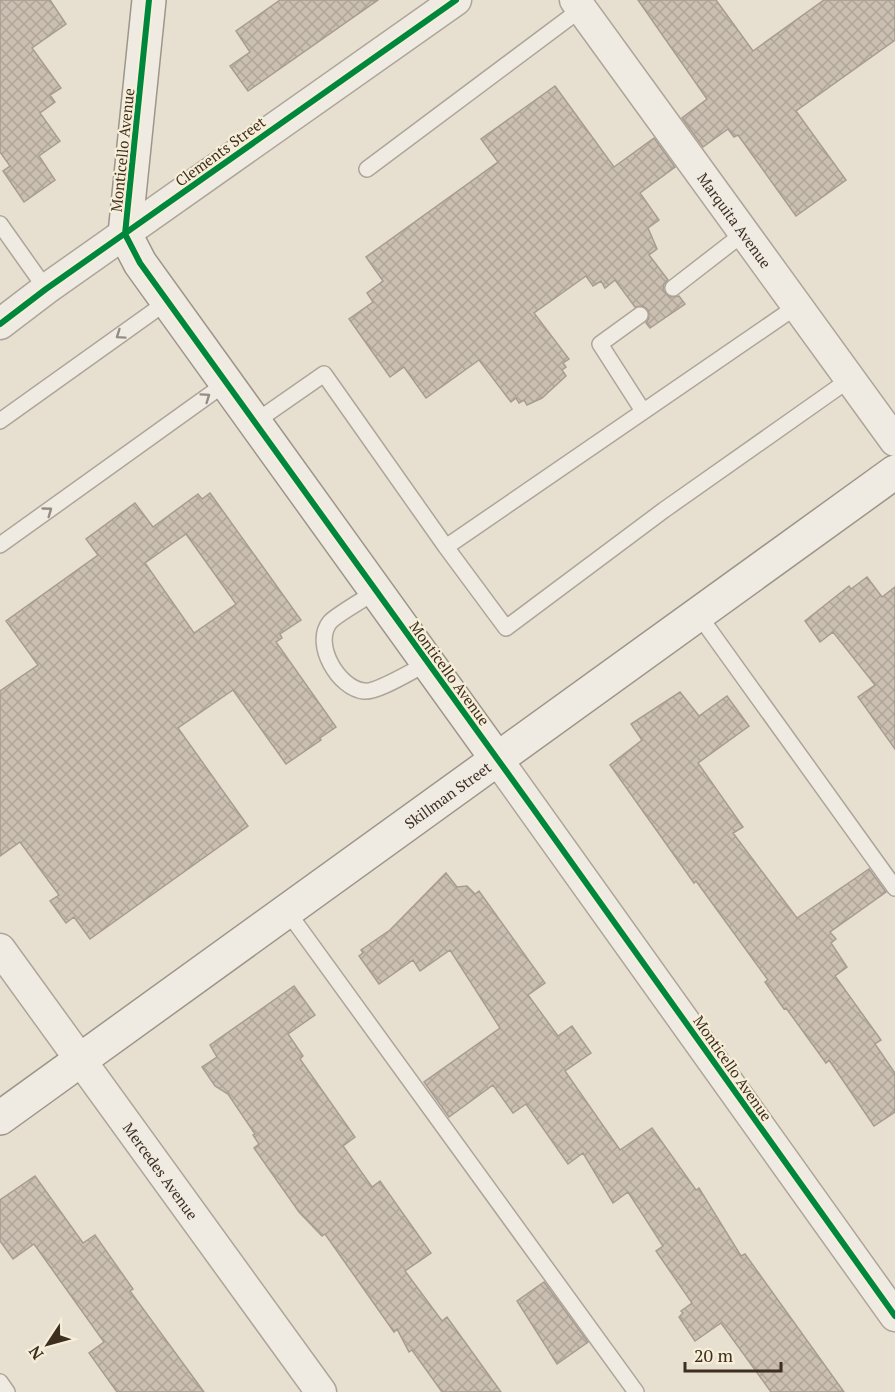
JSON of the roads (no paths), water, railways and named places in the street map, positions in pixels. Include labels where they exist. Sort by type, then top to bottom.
[{"type":"main road","name":"Monticello Avenue","points":[[149,0],[125,234],[140,262],[168,302],[497,759]]},
{"type":"main road","name":"Skillman Street","points":[[0,1118],[895,472]]},
{"type":"street","name":"Clements Street","points":[[0,324],[46,289],[456,0]]},
{"type":"street","name":"Marquita Avenue","points":[[578,4],[895,441]]},
{"type":"street","name":"Monticello Avenue","points":[[497,759],[895,1316]]},
{"type":"street","name":"Mercedes Avenue","points":[[0,950],[321,1392]]},
{"type":"lane","points":[[368,169],[578,4]]},
{"type":"lane","points":[[0,224],[46,289]]},
{"type":"lane","points":[[673,288],[744,233]]},
{"type":"lane","points":[[0,421],[168,302]]},
{"type":"lane","points":[[446,547],[797,306]]},
{"type":"lane","points":[[640,315],[600,344],[643,411]]},
{"type":"lane","points":[[255,422],[324,374],[506,628],[664,510],[850,379]]},
{"type":"lane","points":[[0,545],[226,383]]},
{"type":"lane","points":[[376,591],[330,622],[324,641],[329,664],[346,683],[364,692],[380,688],[428,663]]},
{"type":"lane","points":[[699,614],[895,888]]},
{"type":"lane","points":[[287,911],[636,1392]]},
{"type":"lane","points":[[0,1382],[8,1392]]}]
